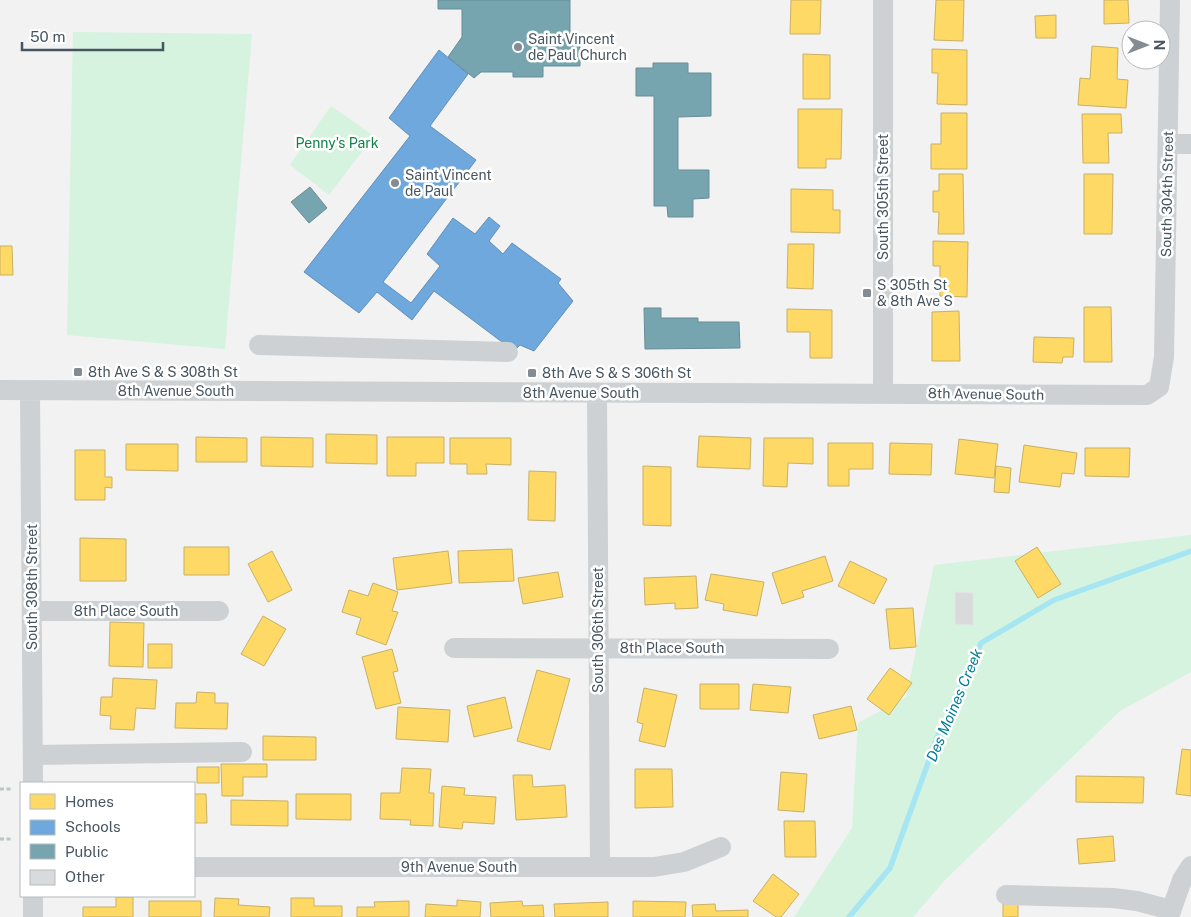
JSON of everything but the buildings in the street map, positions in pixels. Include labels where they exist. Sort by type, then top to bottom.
[{"type":"street","name":"South 305th Street","points":[[883,0],[883,394]]},
{"type":"street","name":"South 304th Street","points":[[1159,387],[1164,357],[1170,0]]},
{"type":"street","points":[[1168,144],[1191,144]]},
{"type":"street","points":[[259,345],[508,352]]},
{"type":"street","name":"8th Avenue South","points":[[0,390],[1137,396],[1146,395],[1159,387]]},
{"type":"street","name":"South 308th Street","points":[[30,390],[33,782]]},
{"type":"street","name":"South 306th Street","points":[[596,393],[600,867]]},
{"type":"street","name":"8th Place South","points":[[33,611],[219,611]]},
{"type":"street","name":"8th Place South","points":[[454,648],[829,649]]},
{"type":"street","points":[[33,755],[242,752]]},
{"type":"street","name":"9th Avenue South","points":[[195,867],[666,866],[701,857],[721,847]]},
{"type":"street","points":[[1006,895],[1114,898],[1137,901],[1170,913],[1182,880],[1191,866]]},
{"type":"street","points":[[33,897],[33,917]]},
{"type":"path","points":[[0,789],[11,789]]},
{"type":"path","points":[[0,839],[11,839]]},
{"type":"green space","points":[[73,32],[252,34],[225,349],[67,335]]},
{"type":"green space","name":"Penny's Park","points":[[331,106],[374,136],[329,195],[290,165]]},
{"type":"green space","points":[[1191,535],[1191,672],[1120,711],[946,879],[913,917],[794,917],[852,828],[858,723],[906,697],[934,565]]},
{"type":"waterway","name":"Des Moines Creek","points":[[849,917],[890,868],[937,738],[981,643],[1054,600],[1191,551]]},
{"type":"place","name":"Saint Vincent de Paul Church","points":[[518,47]]},
{"type":"place","name":"Saint Vincent de Paul","points":[[395,183]]},
{"type":"place","name":"S 305th St & 8th Ave S","points":[[867,293]]},
{"type":"place","name":"8th Ave S & S 308th St","points":[[78,372]]},
{"type":"place","name":"8th Ave S & S 306th St","points":[[532,373]]}]
